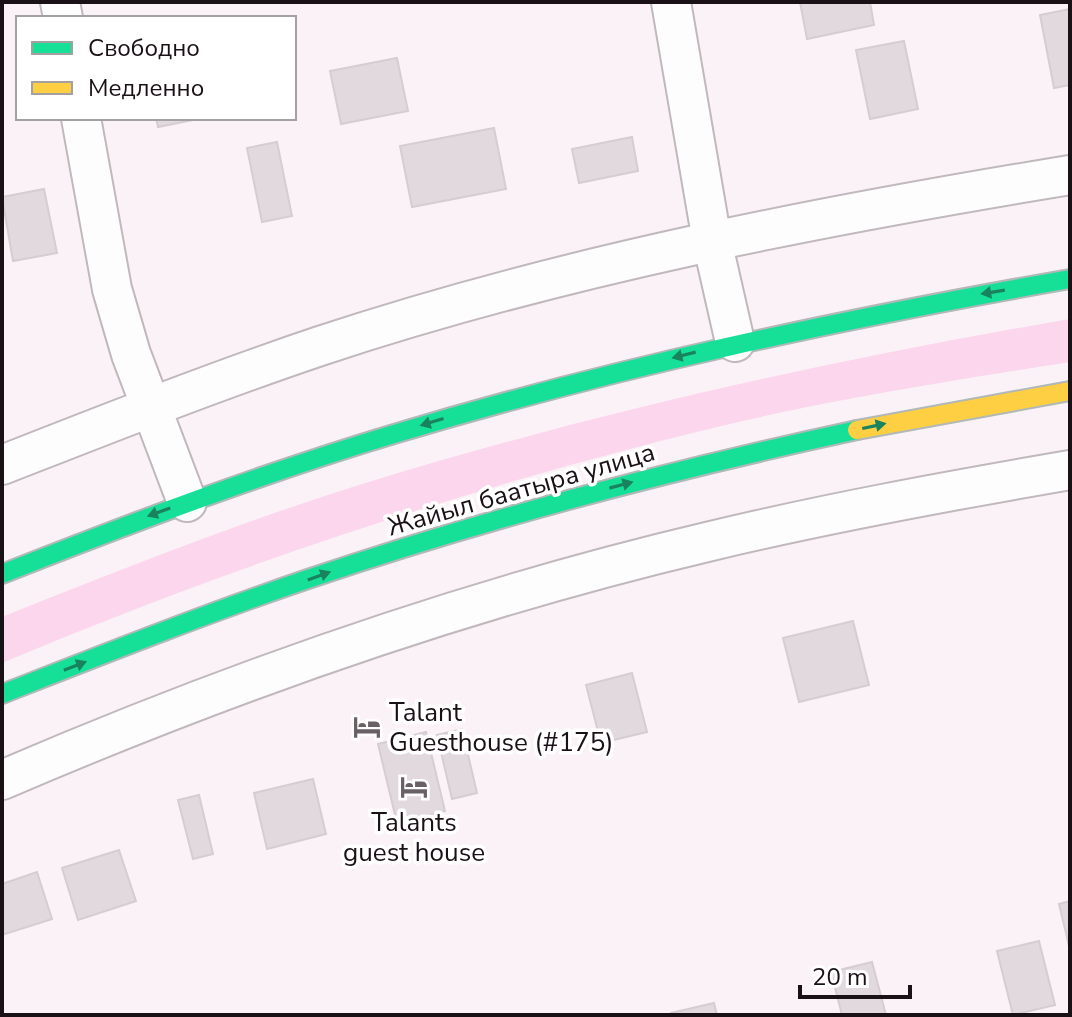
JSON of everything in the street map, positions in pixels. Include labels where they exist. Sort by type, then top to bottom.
[{"type":"main road","points":[[2,574],[187,502],[345,448],[525,394],[735,342],[924,303],[1070,279]]},
{"type":"main road","name":"Жайыл баатыра улица","points":[[2,694],[352,564],[553,503],[761,449],[951,410],[1070,391]]},
{"type":"street","points":[[671,2],[712,241],[735,342]]},
{"type":"street","points":[[81,120],[112,289],[150,407],[187,502]]},
{"type":"street","points":[[2,465],[150,407],[321,346],[475,301],[712,241],[912,201],[1070,175]]},
{"type":"street","points":[[2,780],[318,657],[515,594],[705,542],[840,511],[1070,470]]},
{"type":"shaded area","points":[[1070,319],[1070,362],[802,408],[532,476],[264,562],[2,663],[2,617],[224,531],[359,485],[535,434],[712,390],[890,352]]},
{"type":"building","points":[[800,2],[870,2],[874,25],[807,39]]},
{"type":"building","points":[[1070,9],[1070,85],[1054,88],[1040,15]]},
{"type":"building","points":[[904,41],[918,109],[870,119],[856,50]]},
{"type":"building","points":[[397,58],[408,111],[341,124],[330,71]]},
{"type":"building","points":[[156,120],[193,120],[158,127]]},
{"type":"building","points":[[494,128],[506,189],[412,207],[400,146]]},
{"type":"building","points":[[632,137],[638,171],[579,183],[572,149]]},
{"type":"building","points":[[277,142],[292,216],[262,222],[247,148]]},
{"type":"building","points":[[44,189],[57,253],[13,261],[2,197]]},
{"type":"building","points":[[853,621],[869,685],[799,702],[783,638]]},
{"type":"building","points":[[632,673],[647,732],[601,743],[586,685]]},
{"type":"building","points":[[462,729],[477,793],[452,799],[437,735]]},
{"type":"building","points":[[426,732],[445,811],[397,823],[378,744]]},
{"type":"building","points":[[313,779],[326,834],[267,849],[254,793]]},
{"type":"building","points":[[199,795],[213,854],[193,859],[178,800]]},
{"type":"building","points":[[119,850],[136,901],[78,920],[62,868]]},
{"type":"building","points":[[37,872],[52,919],[2,935],[2,884]]},
{"type":"building","points":[[1070,901],[1070,950],[1059,904]]},
{"type":"building","points":[[1039,941],[1055,1005],[1013,1015],[997,951]]},
{"type":"building","points":[[872,962],[886,1015],[842,1015],[831,972]]},
{"type":"building","points":[[714,1003],[717,1015],[671,1013]]},
{"type":"traffic: fast","points":[[2,574],[246,482],[477,410],[730,346],[1070,279]]},
{"type":"traffic: fast","points":[[2,694],[231,606],[444,536],[649,479],[857,430]]},
{"type":"traffic: slow","points":[[857,430],[1070,391]]},
{"type":"place","name":"Talant Guesthouse (#175)","points":[[367,727]]},
{"type":"place","name":"Talants guest house","points":[[414,787]]}]
